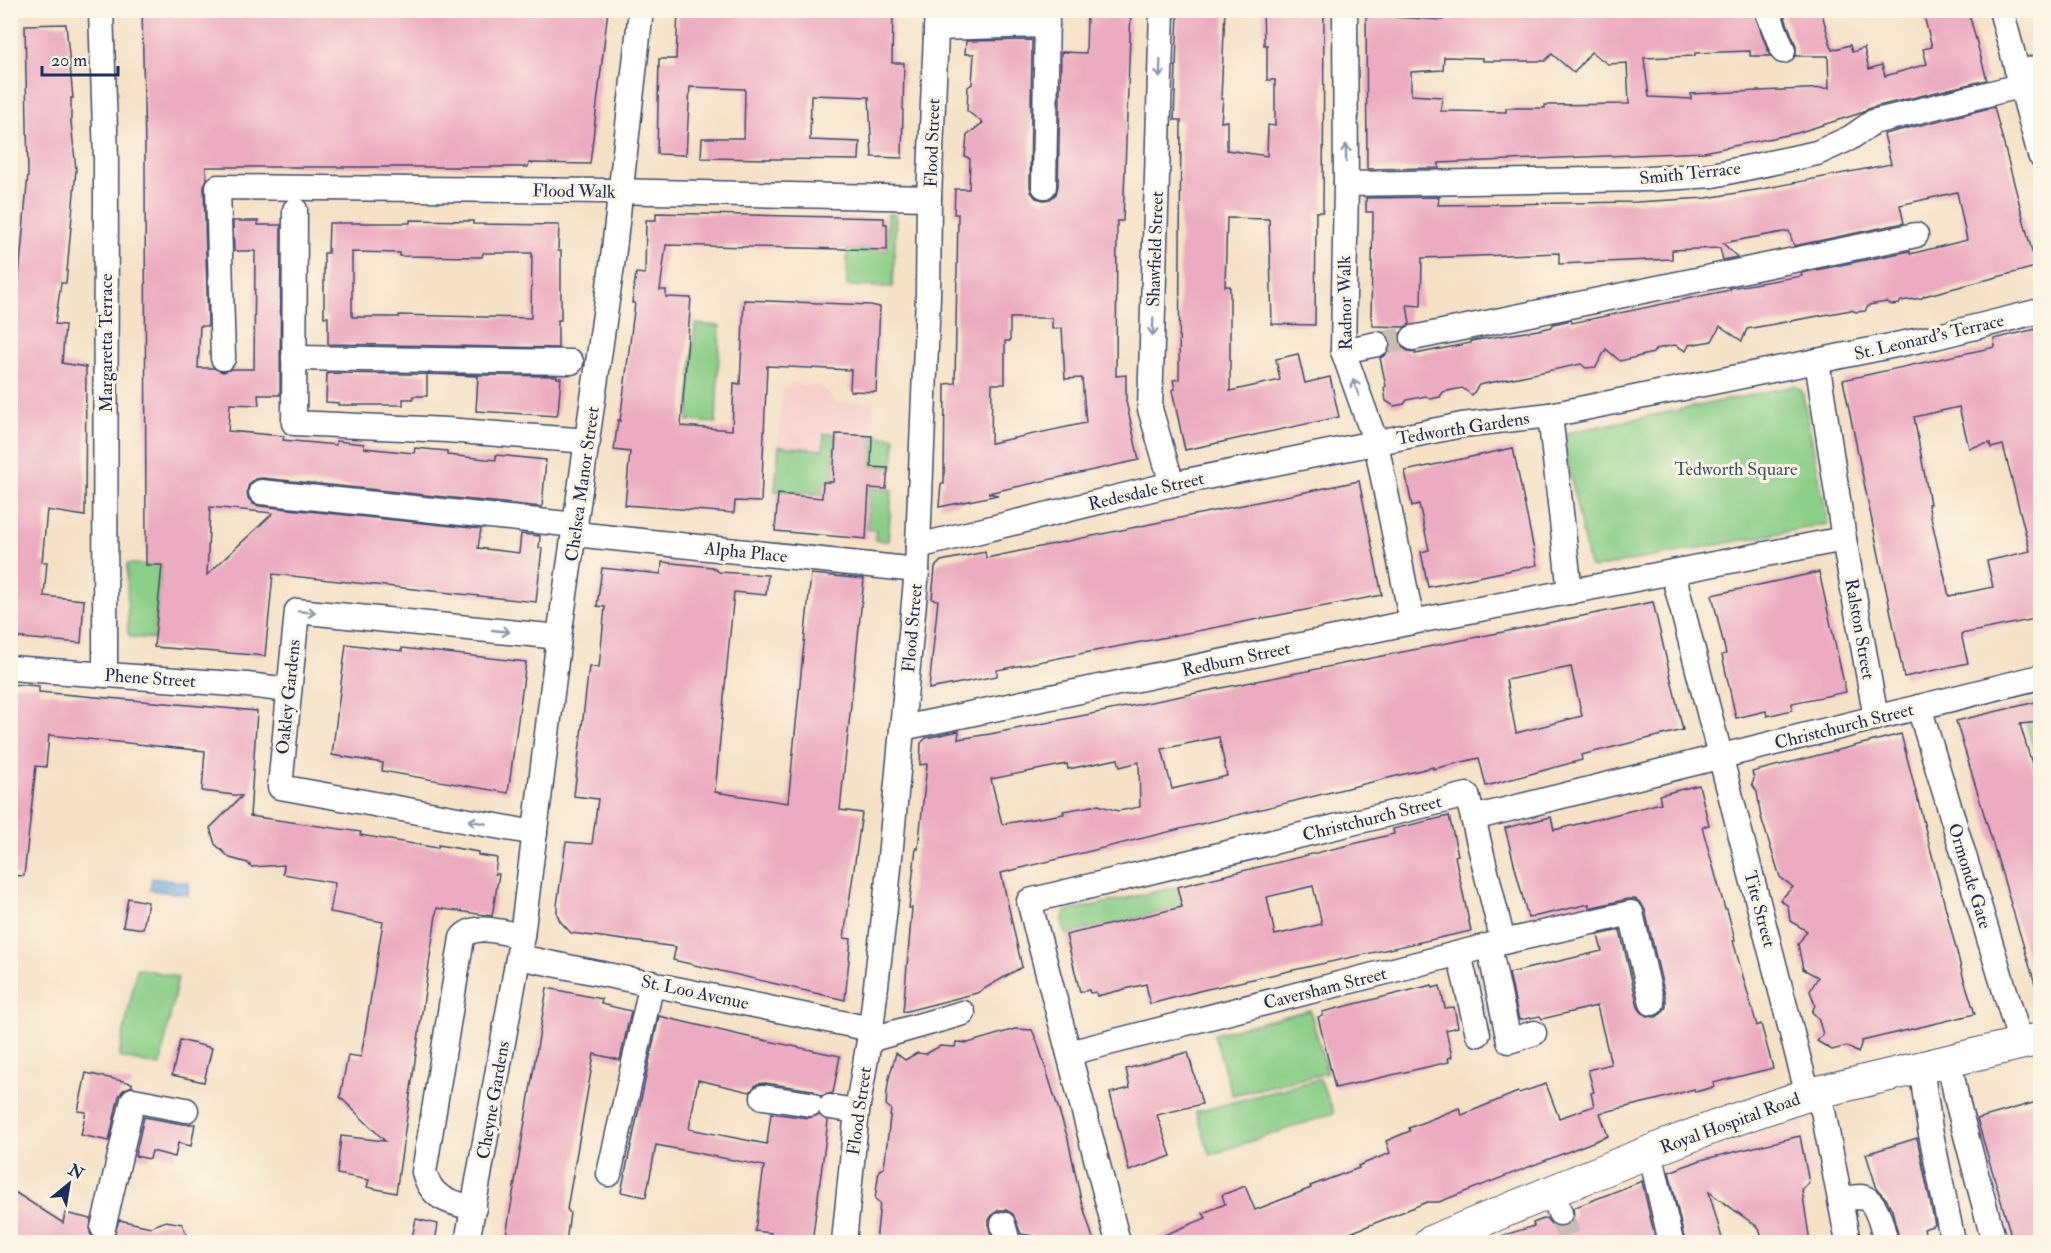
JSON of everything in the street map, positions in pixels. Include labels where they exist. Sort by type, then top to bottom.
[{"type":"main road","name":"Royal Hospital Road","points":[[1430,1242],[1556,1202],[1650,1152],[1814,1093],[2031,1041]]},
{"type":"street","name":"Margaretta Terrace","points":[[101,10],[106,159],[105,675]]},
{"type":"street","name":"Chelsea Manor Street","points":[[520,946],[559,637],[621,191],[641,10]]},
{"type":"street","name":"Shawfield Street","points":[[1162,10],[1150,409],[1172,484]]},
{"type":"street","name":"Radnor Walk","points":[[1345,10],[1346,184],[1343,351],[1376,443],[1412,622]]},
{"type":"street","points":[[1767,10],[1783,51]]},
{"type":"street","points":[[2001,10],[2040,155]]},
{"type":"street","points":[[937,19],[1047,18],[1044,186]]},
{"type":"street","name":"Flood Street","points":[[844,1242],[857,1111],[870,1034],[886,899],[917,570],[937,19]]},
{"type":"street","name":"Smith Terrace","points":[[1346,184],[1649,179],[1713,175],[1817,153],[1850,138],[1873,122],[2019,79],[2040,67]]},
{"type":"street","name":"Flood Walk","points":[[223,358],[218,187],[621,191],[929,198]]},
{"type":"street","points":[[294,210],[294,423],[447,430],[588,441]]},
{"type":"street","points":[[1413,338],[1916,235]]},
{"type":"street","name":"St. Leonard's Terrace","points":[[1817,361],[1935,337],[2040,311]]},
{"type":"street","points":[[1343,351],[1377,344]]},
{"type":"street","points":[[294,358],[571,362]]},
{"type":"street","points":[[1817,361],[1844,539],[1570,592],[1550,415],[1817,361]]},
{"type":"street","name":"Tedworth Gardens","points":[[1376,443],[1462,425],[1550,415]]},
{"type":"street","name":"Redesdale Street","points":[[918,546],[1172,484],[1376,443]]},
{"type":"street","name":"Alpha Place","points":[[261,492],[917,570]]},
{"type":"street","name":"Ralston Street","points":[[1844,539],[1876,718]]},
{"type":"street","name":"Tite Street","points":[[1673,573],[1804,1080],[1823,1111],[1848,1242]]},
{"type":"street","name":"Redburn Street","points":[[902,728],[1412,622],[1570,592]]},
{"type":"street","name":"Oakley Gardens","points":[[535,833],[280,787],[297,611],[559,637]]},
{"type":"street","name":"Phene Street","points":[[10,668],[289,690]]},
{"type":"street","name":"Christchurch Street","points":[[1118,1242],[1029,901],[1467,795],[1473,818],[2040,677]]},
{"type":"street","name":"Ormonde Gate","points":[[1918,707],[2031,1041]]},
{"type":"street","points":[[1473,818],[1496,944],[1509,1041],[1534,1033]]},
{"type":"street","name":"Caversham Street","points":[[1069,1053],[1496,944],[1631,913],[1652,1004]]},
{"type":"street","name":"St. Loo Avenue","points":[[474,1208],[448,1202],[437,1196],[427,1184],[423,1172],[462,938],[467,932],[475,929],[520,946],[652,983],[870,1034]]},
{"type":"street","name":"Cheyne Gardens","points":[[467,1242],[520,946]]},
{"type":"street","points":[[1459,954],[1478,1034]]},
{"type":"street","points":[[609,1174],[652,983]]},
{"type":"street","points":[[870,1034],[963,1013]]},
{"type":"street","points":[[1935,1064],[1930,1129],[1953,1242]]},
{"type":"street","points":[[1935,1064],[1957,1101],[1994,1242]]},
{"type":"street","points":[[763,1097],[857,1111]]},
{"type":"street","points":[[103,1227],[133,1100],[186,1110]]},
{"type":"street","points":[[1650,1152],[1671,1242]]},
{"type":"street","points":[[1840,1200],[1861,1197],[1868,1199],[1874,1206],[1886,1242]]},
{"type":"shaded area","points":[[791,383],[822,386],[836,402],[873,402],[872,436],[895,437],[888,541],[772,530],[782,392]]},
{"type":"shaded area","points":[[1803,1120],[1815,1177],[1671,1215],[1659,1170]]},
{"type":"green space","points":[[888,214],[896,215],[893,287],[847,286],[847,249],[887,250]]},
{"type":"green space","points":[[695,324],[720,326],[716,423],[688,421]]},
{"type":"green space","name":"Tedworth Square","points":[[1795,386],[1802,391],[1827,524],[1594,568],[1589,566],[1564,443],[1567,433]]},
{"type":"green space","points":[[824,434],[836,434],[833,482],[823,482],[822,494],[775,491],[779,446],[823,450]]},
{"type":"green space","points":[[872,436],[895,437],[893,468],[871,467]]},
{"type":"green space","points":[[869,488],[892,490],[888,541],[875,540],[876,530],[867,529]]},
{"type":"green space","points":[[127,564],[162,565],[155,639],[130,637],[128,632]]},
{"type":"green space","points":[[2040,701],[2040,771],[2021,705]]},
{"type":"green space","points":[[1177,887],[1182,907],[1066,935],[1062,922],[1065,912]]},
{"type":"green space","points":[[137,968],[178,977],[160,1066],[119,1057]]},
{"type":"green space","points":[[1310,1010],[1327,1073],[1232,1095],[1214,1034]]},
{"type":"green space","points":[[1320,1079],[1334,1113],[1210,1155],[1196,1112]]},
{"type":"water","points":[[152,878],[189,883],[188,895],[150,890]]},
{"type":"building","points":[[142,10],[201,10],[201,13],[287,10],[608,10],[590,164],[529,163],[528,167],[206,167],[207,179],[204,187],[208,326],[200,326],[198,368],[214,368],[223,372],[232,369],[254,369],[255,251],[234,251],[233,221],[258,221],[258,225],[281,225],[280,395],[258,395],[259,405],[230,404],[228,431],[284,436],[283,440],[336,445],[336,441],[364,444],[364,448],[414,453],[415,448],[447,451],[447,455],[496,460],[496,455],[546,460],[542,507],[262,478],[255,479],[249,484],[248,498],[253,504],[260,506],[481,529],[478,548],[519,553],[521,534],[540,536],[539,548],[542,548],[536,602],[273,574],[265,656],[154,647],[162,565],[146,565],[145,148]],"holes":[[[210,507],[273,513],[207,575]]]},
{"type":"building","points":[[678,10],[893,10],[892,63],[904,63],[902,158],[872,157],[869,97],[811,95],[810,140],[860,142],[859,160],[701,158],[702,138],[744,138],[745,89],[690,87],[686,155],[657,154],[659,59],[676,59]]},
{"type":"building","points":[[1092,10],[1131,10],[1123,221],[1117,221],[1116,376],[1126,375],[1126,401],[1139,460],[988,493],[998,495],[939,507],[941,484],[944,484],[945,384],[955,383],[958,214],[954,214],[955,189],[969,189],[970,159],[965,156],[967,135],[983,123],[967,111],[968,87],[972,84],[974,54],[965,54],[966,41],[1032,40],[1030,186],[1036,198],[1050,199],[1056,194],[1058,186],[1061,52],[1086,53],[1087,15],[1092,15]],"holes":[[[1010,318],[1052,318],[1052,329],[1062,328],[1065,379],[1082,378],[1086,423],[991,443],[992,384],[1005,384],[1005,341],[1010,341]]]},
{"type":"building","points":[[1178,10],[1225,10],[1221,122],[1227,121],[1227,150],[1267,156],[1268,125],[1275,126],[1275,80],[1267,80],[1267,45],[1264,45],[1263,10],[1324,10],[1323,212],[1316,212],[1315,325],[1272,324],[1269,219],[1227,218],[1225,286],[1230,286],[1230,391],[1280,380],[1276,359],[1298,354],[1305,383],[1330,377],[1339,417],[1185,450],[1172,390],[1175,389],[1173,380],[1179,379],[1181,120],[1174,120]]},
{"type":"building","points":[[1366,10],[1396,10],[1395,17],[1443,20],[1443,10],[1533,10],[1533,12],[1753,10],[1770,56],[1750,56],[1750,51],[1644,58],[1649,97],[1691,99],[1691,94],[1829,88],[1828,56],[1796,56],[1796,46],[1782,10],[1821,10],[1832,50],[1850,45],[1852,52],[1864,48],[1869,69],[1882,65],[1885,76],[1927,64],[1923,49],[1932,47],[1924,16],[1945,10],[1968,10],[1987,80],[1870,108],[1861,113],[1797,133],[1704,152],[1439,163],[1439,168],[1367,169]],"holes":[[[1591,52],[1608,64],[1627,63],[1629,104],[1545,105],[1545,108],[1506,108],[1506,112],[1441,111],[1442,97],[1411,95],[1411,72],[1443,70],[1444,57],[1483,58],[1483,61],[1545,61],[1552,54],[1574,73]]]},
{"type":"building","points":[[66,24],[73,98],[71,98],[71,122],[76,170],[66,283],[61,283],[55,324],[65,325],[62,363],[86,367],[85,516],[47,510],[42,562],[47,562],[44,596],[84,600],[81,643],[10,637],[10,378],[28,174],[25,25]]},
{"type":"building","points":[[1994,107],[2036,267],[1922,298],[1901,301],[1899,304],[1892,305],[1886,302],[1869,305],[1865,311],[1851,310],[1747,329],[1742,341],[1720,326],[1712,341],[1689,345],[1686,351],[1675,345],[1620,361],[1606,349],[1596,367],[1586,368],[1581,364],[1479,385],[1472,395],[1462,388],[1443,392],[1440,397],[1430,399],[1426,396],[1407,400],[1404,404],[1394,406],[1386,401],[1384,388],[1386,386],[1380,358],[1390,349],[1391,342],[1388,335],[1400,333],[1399,340],[1402,347],[1415,354],[1471,343],[1471,341],[1552,327],[1553,324],[1571,320],[1572,323],[1730,290],[1729,288],[1802,276],[1801,273],[1910,251],[1910,254],[1967,240],[1957,192],[1900,205],[1904,223],[1794,246],[1789,231],[1723,243],[1737,257],[1723,260],[1720,248],[1672,250],[1672,259],[1559,264],[1559,253],[1422,258],[1421,306],[1407,305],[1410,324],[1405,327],[1373,326],[1371,316],[1373,212],[1366,212],[1366,198],[1439,197],[1438,205],[1636,202],[1706,198],[1891,164],[1884,134]]},
{"type":"building","points":[[656,213],[884,218],[884,224],[887,224],[887,250],[666,245],[660,290],[666,290],[666,297],[691,298],[681,426],[732,430],[734,383],[740,384],[744,300],[880,307],[876,392],[850,391],[851,370],[767,366],[761,502],[735,501],[734,513],[625,505],[630,452],[614,450],[618,420],[620,421],[635,303],[632,303],[636,273],[645,274],[646,220],[656,220]]},
{"type":"building","points":[[410,220],[473,221],[473,224],[559,225],[561,320],[558,320],[558,348],[328,344],[328,317],[324,317],[324,253],[328,253],[329,223],[410,223]],"holes":[[[352,252],[400,253],[400,256],[482,257],[483,253],[532,253],[531,318],[399,315],[399,317],[352,317]]]},
{"type":"building","points":[[2040,328],[2040,618],[1961,634],[1968,663],[1904,677],[1843,380],[1995,347],[1994,339]],"holes":[[[1959,407],[1969,448],[1990,443],[1991,448],[2003,445],[2030,551],[1987,561],[1993,587],[1949,596],[1928,504],[1930,504],[1914,417]]]},
{"type":"building","points":[[327,373],[427,374],[427,396],[403,399],[403,405],[338,405],[339,403],[326,402]]},
{"type":"building","points":[[439,374],[557,376],[561,378],[557,416],[476,411],[478,376]]},
{"type":"building","points":[[836,434],[872,436],[871,467],[888,468],[886,489],[869,488],[866,539],[775,531],[778,494],[822,498],[823,482],[833,482]]},
{"type":"building","points":[[1513,448],[1537,565],[1428,587],[1421,552],[1429,550],[1419,504],[1412,506],[1405,471]]},
{"type":"building","points":[[1359,481],[1382,595],[997,670],[997,676],[929,689],[938,600],[932,599],[935,567],[941,561],[985,552],[986,558]]},
{"type":"building","points":[[662,562],[712,567],[719,572],[768,575],[766,595],[734,592],[715,792],[788,803],[811,574],[864,579],[840,810],[862,813],[844,938],[851,939],[845,1000],[673,960],[676,947],[571,933],[557,914],[566,842],[592,844],[598,799],[574,796],[589,666],[599,668],[605,607],[597,606],[602,568],[661,574]]},
{"type":"building","points":[[1819,572],[1846,692],[1792,703],[1792,710],[1767,716],[1766,711],[1736,718],[1722,655],[1726,654],[1712,595]]},
{"type":"building","points":[[1653,602],[1683,730],[1581,755],[1582,760],[1486,786],[1479,758],[1433,769],[1433,767],[1001,873],[1022,967],[977,993],[903,1012],[912,908],[909,908],[927,764],[920,765],[921,743],[926,738],[959,731],[958,739]],"holes":[[[1571,667],[1582,716],[1516,733],[1506,680]],[[1219,737],[1227,776],[1172,789],[1162,749]],[[1118,759],[1120,767],[1139,762],[1140,807],[1118,811],[1098,805],[1063,811],[1064,814],[1002,824],[991,779],[1067,764],[1068,769]]]},
{"type":"building","points":[[346,644],[526,662],[508,793],[382,771],[383,763],[332,755]]},
{"type":"building","points":[[10,684],[39,686],[39,692],[257,711],[250,816],[361,832],[360,835],[438,848],[438,845],[497,858],[495,874],[499,874],[492,916],[437,908],[396,1193],[367,1187],[369,1180],[337,1174],[341,1136],[385,1141],[340,1097],[348,1055],[361,1057],[383,922],[330,912],[335,883],[283,874],[284,865],[251,867],[248,863],[230,858],[215,844],[210,828],[242,796],[202,791],[205,751],[49,735],[46,767],[36,766],[24,876],[10,875]]},
{"type":"building","points":[[2040,701],[2040,722],[2020,724],[2040,791],[2040,983],[2035,984],[1956,721]]},
{"type":"building","points":[[1901,734],[1963,976],[1975,1014],[1862,1041],[1858,1053],[1847,1046],[1832,1050],[1817,1041],[1823,1034],[1818,1018],[1812,1012],[1815,1005],[1810,991],[1818,977],[1803,969],[1798,944],[1807,931],[1790,921],[1788,906],[1780,900],[1793,887],[1780,877],[1761,817],[1757,792],[1752,784],[1754,779],[1752,772]]},
{"type":"building","points":[[1699,785],[1709,825],[1702,827],[1725,909],[1727,909],[1735,940],[1733,941],[1757,1026],[1761,1024],[1773,1068],[1713,1083],[1714,1087],[1695,1092],[1694,1089],[1600,1113],[1608,1136],[1439,1202],[1427,1202],[1328,1242],[1147,1242],[1206,1218],[1203,1213],[1225,1204],[1222,1195],[1245,1186],[1255,1210],[1359,1168],[1358,1166],[1390,1153],[1386,1141],[1410,1131],[1409,1128],[1459,1108],[1462,1115],[1518,1092],[1546,1084],[1559,1118],[1594,1106],[1591,1093],[1594,1092],[1588,1070],[1611,1064],[1597,1006],[1542,1019],[1540,1016],[1519,1020],[1509,973],[1602,951],[1598,935],[1620,930],[1638,1007],[1647,1016],[1656,1017],[1666,1007],[1666,1000],[1645,910],[1635,899],[1628,899],[1589,908],[1589,904],[1528,918],[1505,828],[1551,817],[1554,830],[1661,803],[1659,795]]},
{"type":"building","points":[[1449,816],[1471,931],[1203,990],[1150,1004],[1146,984],[1097,996],[1096,992],[1090,993],[1089,990],[1080,992],[1066,935],[1182,907],[1177,887],[1394,834],[1393,829]],"holes":[[[1313,886],[1322,924],[1275,935],[1267,897]]]},
{"type":"building","points":[[128,898],[148,902],[143,929],[123,926]]},
{"type":"building","points":[[1432,985],[1433,988],[1440,986],[1445,1008],[1454,1007],[1458,1027],[1446,1030],[1452,1057],[1448,1058],[1449,1062],[1335,1088],[1318,1017],[1323,1016],[1322,1012]]},
{"type":"building","points":[[547,988],[602,999],[601,1004],[631,1011],[620,1060],[594,1054],[567,1209],[570,1213],[566,1242],[505,1242]]},
{"type":"building","points":[[659,1016],[840,1056],[833,1093],[821,1096],[812,1090],[765,1083],[757,1084],[750,1092],[698,1080],[689,1129],[767,1144],[771,1113],[808,1118],[819,1115],[828,1121],[812,1242],[769,1242],[771,1233],[755,1231],[764,1166],[656,1145],[646,1197],[621,1192]]},
{"type":"building","points":[[1015,1029],[1032,1030],[1037,1041],[1068,1139],[1081,1200],[1094,1242],[1035,1242],[1033,1236],[1021,1234],[1013,1214],[1006,1210],[999,1210],[989,1220],[993,1242],[876,1242],[880,1203],[875,1199],[879,1170],[884,1168],[891,1109],[886,1105],[887,1091],[896,1053],[905,1060],[917,1053],[926,1054],[940,1046],[955,1047],[956,1042],[968,1043]]},
{"type":"building","points":[[180,1040],[212,1048],[204,1082],[172,1075]]},
{"type":"building","points":[[1188,1052],[1202,1104],[1157,1115],[1171,1156],[1129,1171],[1110,1093],[1130,1088],[1126,1069]]},
{"type":"building","points":[[86,1073],[132,1083],[132,1086],[123,1090],[119,1096],[109,1141],[81,1135],[86,1112],[78,1111]]},
{"type":"building","points":[[2040,1101],[2040,1242],[2013,1242],[1977,1119]]},
{"type":"building","points":[[144,1117],[195,1124],[191,1146],[178,1143],[175,1157],[152,1151],[150,1159],[135,1156]]},
{"type":"building","points":[[1800,1136],[1809,1183],[1802,1190],[1810,1242],[1763,1242],[1759,1228],[1709,1192],[1723,1242],[1685,1242],[1669,1172],[1701,1160]]},
{"type":"building","points":[[1917,1138],[1935,1225],[1924,1229],[1927,1242],[1900,1242],[1892,1210],[1877,1189],[1866,1154]]},
{"type":"building","points":[[1642,1181],[1656,1242],[1499,1242],[1498,1237],[1534,1226],[1533,1223],[1546,1218],[1557,1227],[1566,1226],[1574,1216],[1573,1208]]},
{"type":"building","points":[[10,1189],[63,1223],[65,1213],[91,1219],[90,1233],[99,1242],[10,1242]]},
{"type":"building","points":[[416,1219],[438,1224],[435,1242],[411,1242]]},
{"type":"building","points":[[119,1220],[151,1227],[166,1221],[182,1224],[190,1242],[107,1242],[113,1238]]},
{"type":"tunnel","points":[[1377,344],[1413,338]]},
{"type":"tunnel","points":[[1560,1213],[1571,1242]]}]
